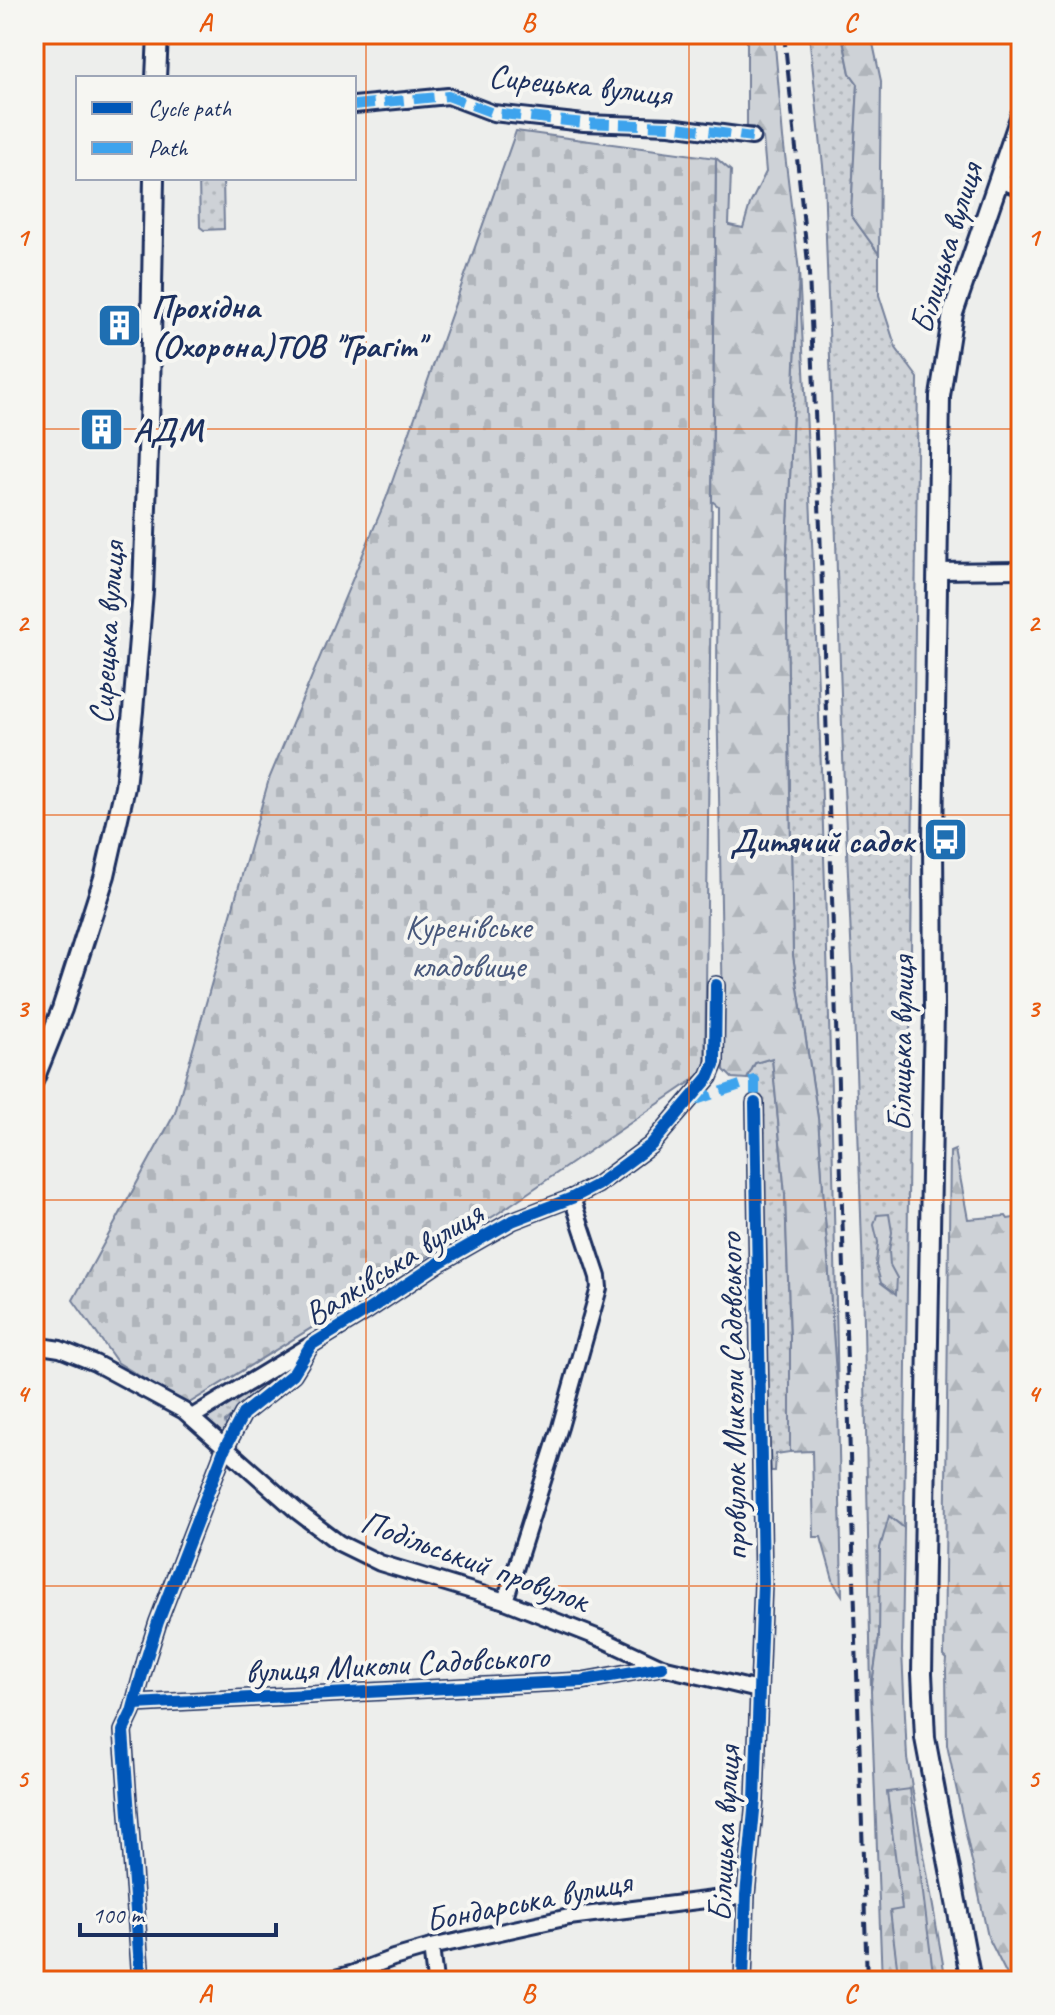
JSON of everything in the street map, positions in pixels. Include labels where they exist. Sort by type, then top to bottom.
[{"type":"main road","points":[[156,76],[158,34]]},
{"type":"main road","name":"Білицька вулиця","points":[[971,1981],[925,1738],[922,1673],[934,1009],[933,840],[940,396],[953,313],[1021,115]]},
{"type":"main road","name":"Сирецька вулиця","points":[[34,1079],[62,1009],[105,875],[125,787],[143,591],[154,180]]},
{"type":"street","name":"Сирецька вулиця","points":[[356,105],[448,96],[493,113],[584,123],[670,126],[752,137]]},
{"type":"street","points":[[998,180],[1021,188]]},
{"type":"street","points":[[937,571],[1021,570]]},
{"type":"street","name":"Валківська вулиця","points":[[141,1981],[123,1731],[135,1704],[158,1622],[225,1448],[243,1414],[293,1374],[311,1345],[442,1261],[512,1221],[597,1185],[651,1145],[709,1077],[715,1062],[716,985]]},
{"type":"street","name":"провулок Миколи Садовського","points":[[755,1103],[763,1583],[758,1690]]},
{"type":"street","points":[[505,1601],[560,1427],[599,1288],[572,1198]]},
{"type":"street","name":"Подільський провулок","points":[[34,1345],[60,1349],[95,1363],[192,1417],[298,1512],[339,1543],[391,1567],[505,1601],[604,1640],[662,1667],[758,1690]]},
{"type":"street","points":[[192,1417],[311,1345]]},
{"type":"street","name":"вулиця Миколи Садовського","points":[[135,1704],[582,1681],[662,1667]]},
{"type":"street","name":"Білицька вулиця","points":[[743,1981],[746,1895],[755,1800],[758,1690]]},
{"type":"street","name":"Бондарська вулиця","points":[[324,1981],[431,1947],[569,1917],[746,1895]]},
{"type":"street","points":[[431,1947],[435,1981]]},
{"type":"green space","points":[[747,34],[774,34],[799,271],[786,570],[793,956],[818,1118],[838,1403],[842,1595],[834,1583],[821,1537],[814,1537],[812,1451],[790,1452],[785,1194],[772,1058],[755,1063],[747,1079],[732,1078],[724,1070],[717,685],[718,506],[712,501],[716,158],[731,171],[729,225],[743,228],[750,204],[766,172],[763,138],[753,127],[747,127]]},
{"type":"green space","points":[[809,34],[842,34],[850,73],[858,84],[851,215],[879,254],[879,295],[896,348],[918,378],[904,1528],[890,1517],[871,1691],[863,1273],[824,175]]},
{"type":"green space","points":[[842,34],[871,34],[881,81],[879,254],[851,215],[858,84],[850,73]]},
{"type":"green space","name":"Куренівське кладовище","points":[[516,131],[716,158],[705,1072],[497,1214],[186,1405],[117,1362],[73,1300],[175,1113],[269,779],[386,499]]},
{"type":"green space","points":[[199,180],[223,180],[224,229],[204,230],[200,227]]},
{"type":"green space","points":[[799,271],[823,837],[838,1403],[818,1118],[793,956],[786,570]]},
{"type":"green space","points":[[772,1058],[785,1194],[790,1336],[790,1452],[776,1454],[775,1471],[771,1471],[770,1451],[757,1080],[747,1079],[755,1063]]},
{"type":"green space","points":[[955,1150],[968,1219],[1021,1217],[1021,1981],[1007,1975],[988,1937],[947,1745],[947,1659],[944,1656],[950,1152]]},
{"type":"green space","points":[[889,1214],[892,1232],[890,1265],[897,1278],[896,1294],[881,1283],[876,1265],[878,1242],[874,1225],[877,1215]]},
{"type":"green space","points":[[289,1363],[291,1366],[225,1422],[228,1433],[224,1438],[203,1422],[204,1415]]},
{"type":"green space","points":[[889,1516],[904,1528],[902,1651],[907,1758],[946,1981],[882,1981],[871,1691],[879,1638],[880,1548]]},
{"type":"green space","points":[[910,1789],[934,1981],[899,1981],[890,1911],[902,1909],[887,1792]]},
{"type":"railway","points":[[784,34],[809,273],[820,527],[867,1981]]},
{"type":"marked path","points":[[356,105],[448,96],[493,113],[584,123],[670,126],[752,137]]},
{"type":"marked path","points":[[693,1101],[755,1080],[755,1103]]},
{"type":"cycle path","points":[[141,1981],[123,1731],[132,1712],[158,1622],[225,1448],[243,1414],[293,1374],[311,1345],[442,1261],[512,1221],[597,1185],[651,1145],[709,1077],[715,1062],[716,985]]},
{"type":"cycle path","points":[[743,1981],[746,1895],[755,1800],[763,1583],[755,1103]]},
{"type":"cycle path","points":[[135,1704],[582,1681],[662,1667]]},
{"type":"place","name":"Прохідна (Охорона)ТОВ \"Грагіт\"","points":[[120,326]]},
{"type":"place","name":"АДМ","points":[[102,429]]},
{"type":"place","name":"Дитячий садок","points":[[946,840]]}]
